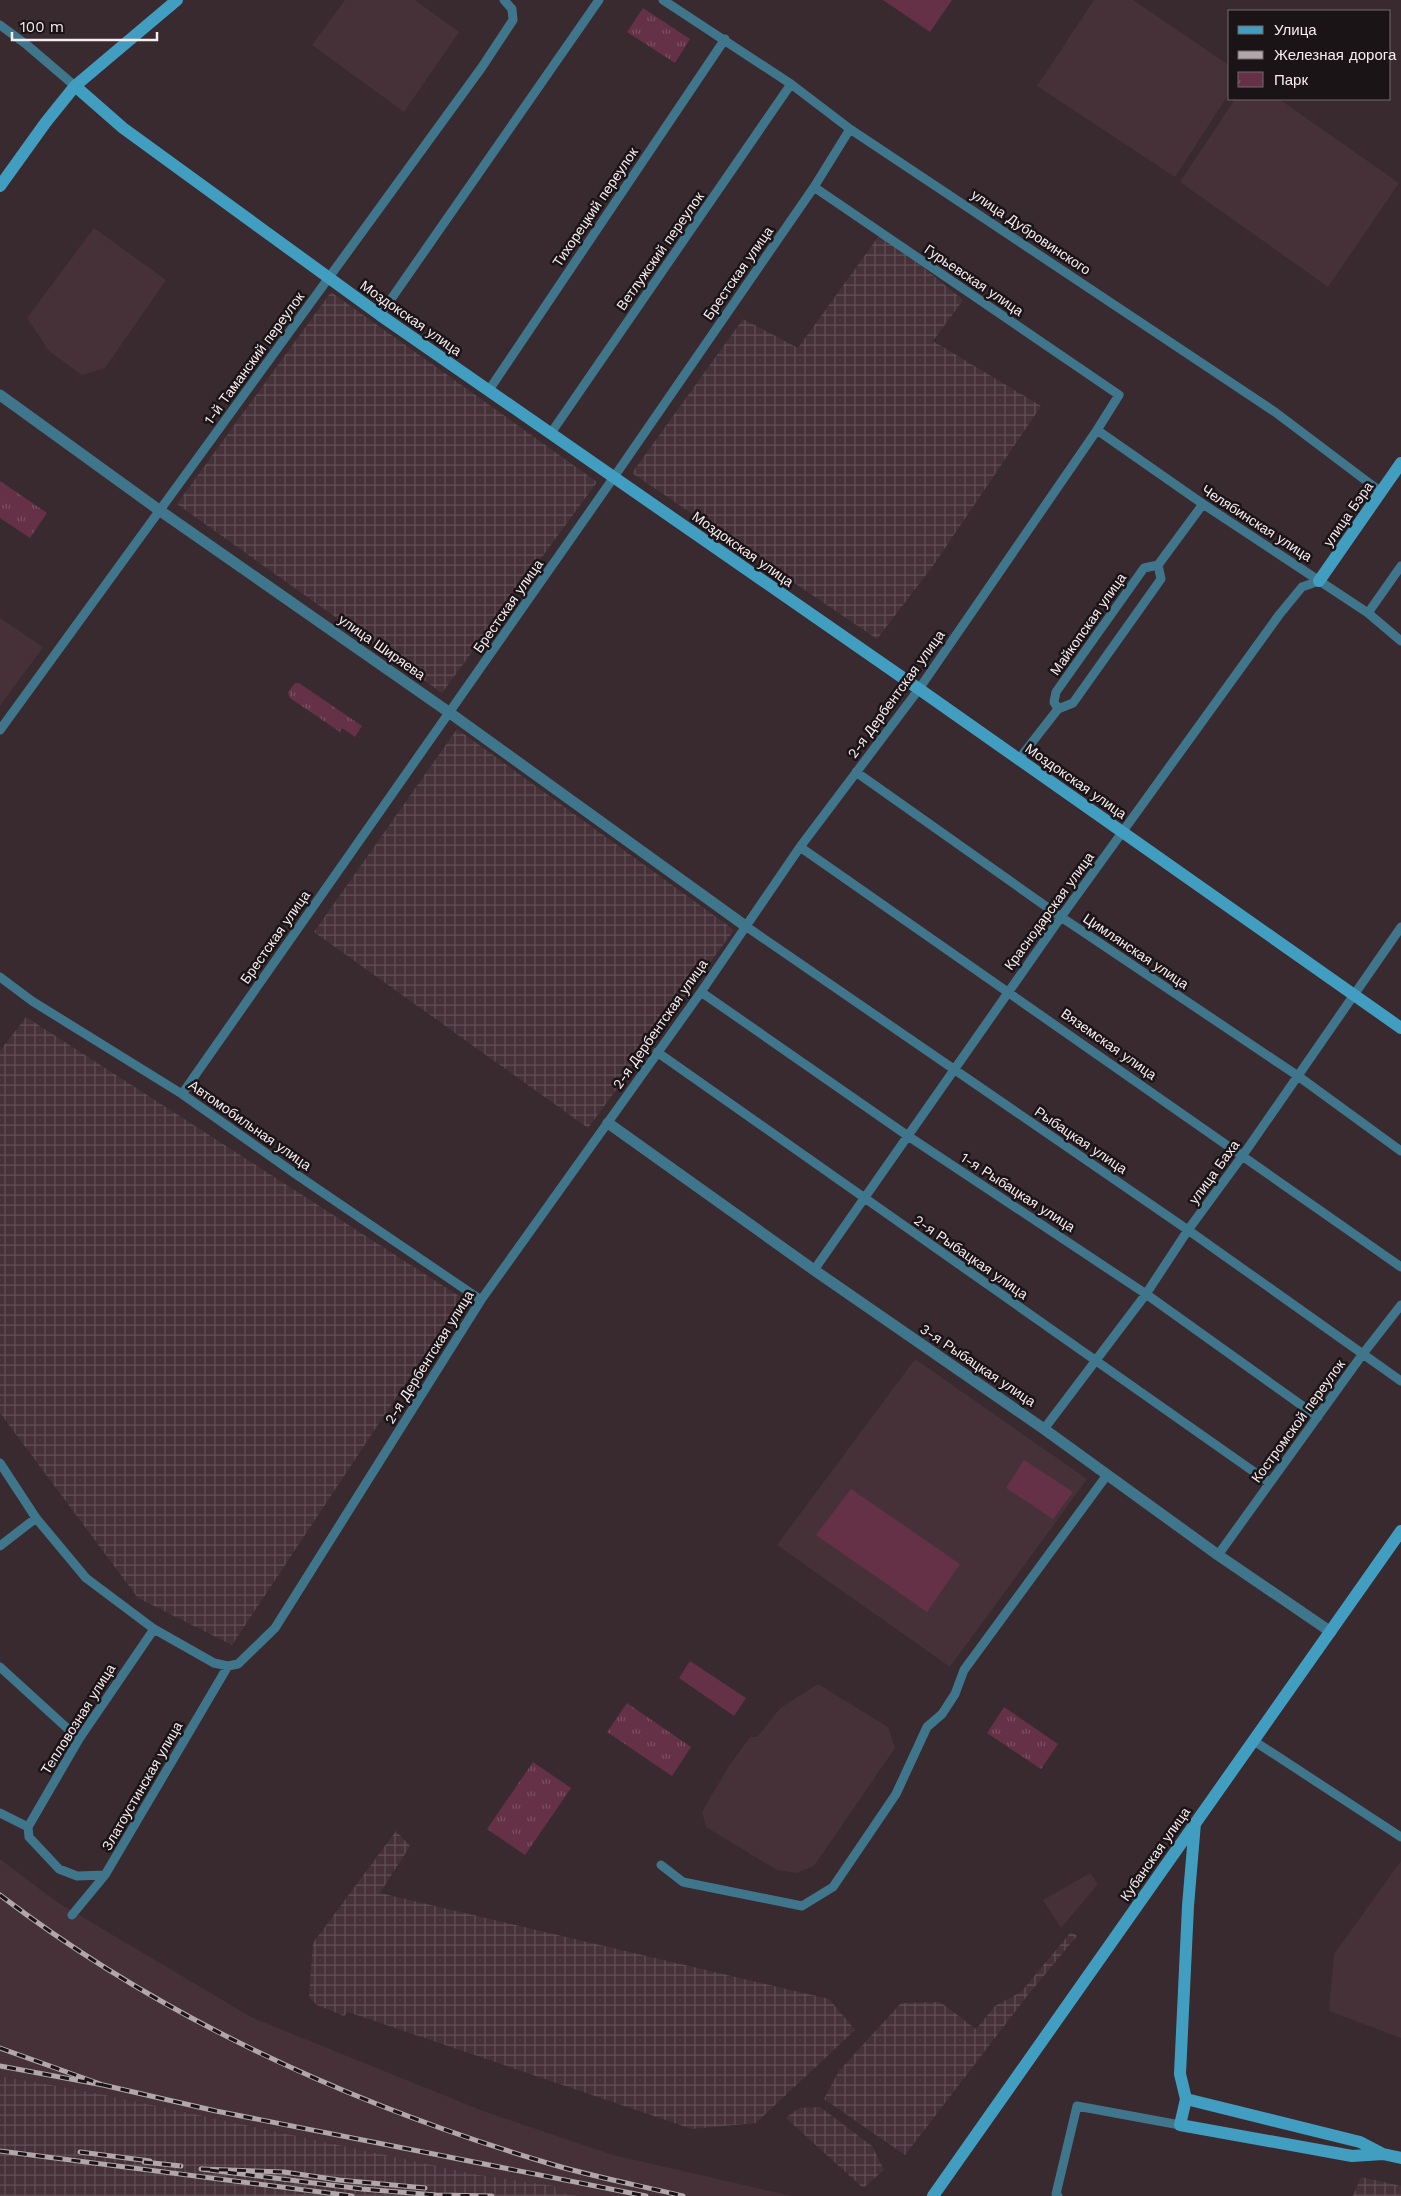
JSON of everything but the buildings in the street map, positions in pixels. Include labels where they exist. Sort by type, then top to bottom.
[{"type":"main road","points":[[0,186],[46,122],[75,86],[177,0]]},
{"type":"main road","name":"Моздокская улица","points":[[75,86],[123,128],[329,279],[1124,832],[1401,1028]]},
{"type":"main road","name":"улица Бэра","points":[[1319,581],[1401,463]]},
{"type":"main road","name":"Кубанская улица","points":[[934,2195],[1401,1531]]},
{"type":"main road","points":[[1195,1823],[1188,1906],[1180,2074],[1186,2099],[1180,2125],[1352,2156],[1383,2154]]},
{"type":"main road","points":[[1186,2099],[1360,2142],[1383,2154],[1401,2158]]},
{"type":"street","name":"1-й Таманский переулок","points":[[0,730],[508,30],[513,20],[513,13],[504,0]]},
{"type":"street","points":[[380,315],[598,0]]},
{"type":"street","name":"улица Дубровинского","points":[[663,0],[791,84],[850,129],[1275,412],[1381,492]]},
{"type":"street","points":[[0,25],[27,45],[75,86]]},
{"type":"street","name":"Тихорецкий переулок","points":[[489,390],[725,40]]},
{"type":"street","name":"Ветлужский переулок","points":[[551,433],[791,84]]},
{"type":"street","name":"Брестская улица","points":[[182,1094],[614,477],[814,187],[850,129]]},
{"type":"street","name":"Гурьевская улица","points":[[814,187],[1119,395]]},
{"type":"street","name":"улица Ширяева","points":[[0,395],[159,510],[450,713],[744,926]]},
{"type":"street","name":"2-я Дербентская улица","points":[[228,1666],[238,1664],[275,1628],[480,1300],[701,992],[744,926],[800,847],[919,690],[1119,395]]},
{"type":"street","name":"Челябинская улица","points":[[1097,430],[1203,504],[1368,613],[1401,641]]},
{"type":"street","name":"Майкопская улица","points":[[1058,709],[1054,702],[1056,692],[1144,568],[1158,565],[1203,504]]},
{"type":"street","name":"Майкопская улица","points":[[1019,759],[1058,709],[1073,702],[1161,579],[1158,565]]},
{"type":"street","points":[[1368,613],[1401,566]]},
{"type":"street","name":"Краснодарская улица","points":[[814,1270],[1061,916],[1124,832],[1279,615],[1302,587],[1319,581]]},
{"type":"street","name":"Цимлянская улица","points":[[856,772],[1061,916],[1298,1076],[1401,1151]]},
{"type":"street","name":"Вяземская улица","points":[[800,847],[1401,1266]]},
{"type":"street","name":"Рыбацкая улица","points":[[744,926],[1188,1230],[1362,1355],[1401,1380]]},
{"type":"street","name":"улица Баха","points":[[1044,1429],[1146,1294],[1188,1230],[1243,1155],[1401,927]]},
{"type":"street","name":"Автомобильная улица","points":[[0,977],[32,1000],[182,1094],[297,1176],[480,1300]]},
{"type":"street","name":"1-я Рыбацкая улица","points":[[701,992],[908,1136],[1146,1294],[1318,1417]]},
{"type":"street","name":"2-я Рыбацкая улица","points":[[657,1052],[863,1199],[1270,1483]]},
{"type":"street","name":"3-я Рыбацкая улица","points":[[608,1123],[814,1270],[1044,1429],[1218,1555],[1331,1632]]},
{"type":"street","name":"Костромской переулок","points":[[1218,1555],[1362,1355],[1401,1305]]},
{"type":"street","points":[[0,1463],[36,1518],[86,1578],[154,1628],[214,1663],[228,1666]]},
{"type":"street","points":[[661,1865],[684,1882],[802,1906],[833,1887],[896,1794],[928,1727],[942,1714],[955,1694],[964,1670],[1107,1475]]},
{"type":"street","points":[[0,1546],[36,1518]]},
{"type":"street","name":"Тепловозная улица","points":[[28,1827],[79,1739],[154,1628]]},
{"type":"street","name":"Златоустинская улица","points":[[72,1915],[105,1875],[228,1666]]},
{"type":"street","points":[[0,1667],[79,1739]]},
{"type":"street","points":[[1254,1741],[1401,1838]]},
{"type":"street","points":[[0,1813],[28,1827],[29,1838],[59,1869],[76,1876],[105,1875]]},
{"type":"street","points":[[1058,2196],[1056,2194],[1077,2106],[1180,2125]]},
{"type":"shaded area","points":[[345,0],[415,0],[459,32],[404,112],[312,45]]},
{"type":"shaded area","points":[[1094,0],[1133,0],[1228,65],[1228,95],[1175,177],[1037,86]]},
{"type":"shaded area","points":[[1234,100],[1280,100],[1399,183],[1328,287],[1180,182]]},
{"type":"shaded area","points":[[94,228],[166,280],[105,368],[82,375],[49,351],[27,318]]},
{"type":"shaded area","points":[[881,233],[963,300],[933,341],[1041,406],[935,563],[877,639],[632,473],[743,319],[798,348]]},
{"type":"shaded area","points":[[331,292],[597,482],[442,693],[177,504]]},
{"type":"shaded area","points":[[0,618],[43,647],[0,706]]},
{"type":"shaded area","points":[[457,729],[734,930],[588,1128],[314,932]]},
{"type":"shaded area","points":[[26,1017],[462,1298],[232,1645],[138,1598],[0,1413],[0,1051]]},
{"type":"shaded area","points":[[915,1359],[1087,1479],[950,1667],[777,1545]]},
{"type":"shaded area","points":[[818,1684],[888,1727],[895,1748],[814,1866],[796,1873],[777,1870],[706,1827],[702,1812],[729,1766],[750,1737],[757,1737],[780,1708]]},
{"type":"shaded area","points":[[396,1831],[410,1846],[380,1893],[829,1999],[855,2030],[756,2123],[692,2129],[348,2012],[344,2016],[317,2005],[309,1997],[313,1943]]},
{"type":"shaded area","points":[[0,1859],[57,1902],[253,2018],[483,2111],[613,2155],[792,2196],[580,2196],[556,2193],[554,2186],[479,2175],[91,2092],[0,2076]]},
{"type":"shaded area","points":[[1401,1861],[1401,2038],[1329,2011],[1334,1954]]},
{"type":"shaded area","points":[[1090,1873],[1098,1884],[1061,1928],[1043,1900]]},
{"type":"shaded area","points":[[1071,1932],[1077,1936],[1031,1991],[905,2155],[824,2099],[839,2071],[901,2003],[940,2002],[976,2029],[995,2006],[1021,1992]]},
{"type":"shaded area","points":[[0,2076],[91,2092],[479,2175],[555,2186],[556,2193],[580,2196],[0,2196]]},
{"type":"shaded area","points":[[820,2107],[872,2146],[884,2170],[863,2188],[786,2118],[799,2108]]},
{"type":"shaded area","points":[[1361,2177],[1401,2186],[1401,2196],[1353,2196]]},
{"type":"green space","points":[[883,0],[952,0],[930,32]]},
{"type":"green space","points":[[643,8],[690,39],[675,63],[627,32]]},
{"type":"green space","points":[[0,481],[47,513],[30,538],[0,518]]},
{"type":"green space","points":[[295,683],[299,683],[362,726],[355,737],[342,728],[340,732],[290,698],[288,692]]},
{"type":"green space","points":[[1024,1460],[1073,1492],[1053,1519],[1006,1488]]},
{"type":"green space","points":[[851,1489],[960,1564],[927,1612],[816,1535]]},
{"type":"green space","points":[[690,1661],[746,1698],[734,1716],[679,1678]]},
{"type":"green space","points":[[627,1703],[691,1747],[672,1776],[607,1732]]},
{"type":"green space","points":[[1004,1707],[1058,1744],[1041,1769],[987,1733]]},
{"type":"green space","points":[[533,1762],[571,1788],[525,1855],[487,1829]]},
{"type":"railway","points":[[0,1895],[62,1940],[126,1981],[260,2053],[329,2084],[399,2113],[471,2139],[561,2167],[683,2196]]},
{"type":"railway","points":[[0,2048],[103,2085],[0,2066]]},
{"type":"railway","points":[[103,2085],[216,2111],[646,2196]]},
{"type":"railway","points":[[0,2151],[352,2196]]},
{"type":"railway","points":[[80,2152],[150,2161]]},
{"type":"railway","points":[[144,2162],[181,2166]]},
{"type":"railway","points":[[425,2188],[339,2180],[284,2172],[201,2169],[362,2189],[436,2195],[492,2196]]}]
